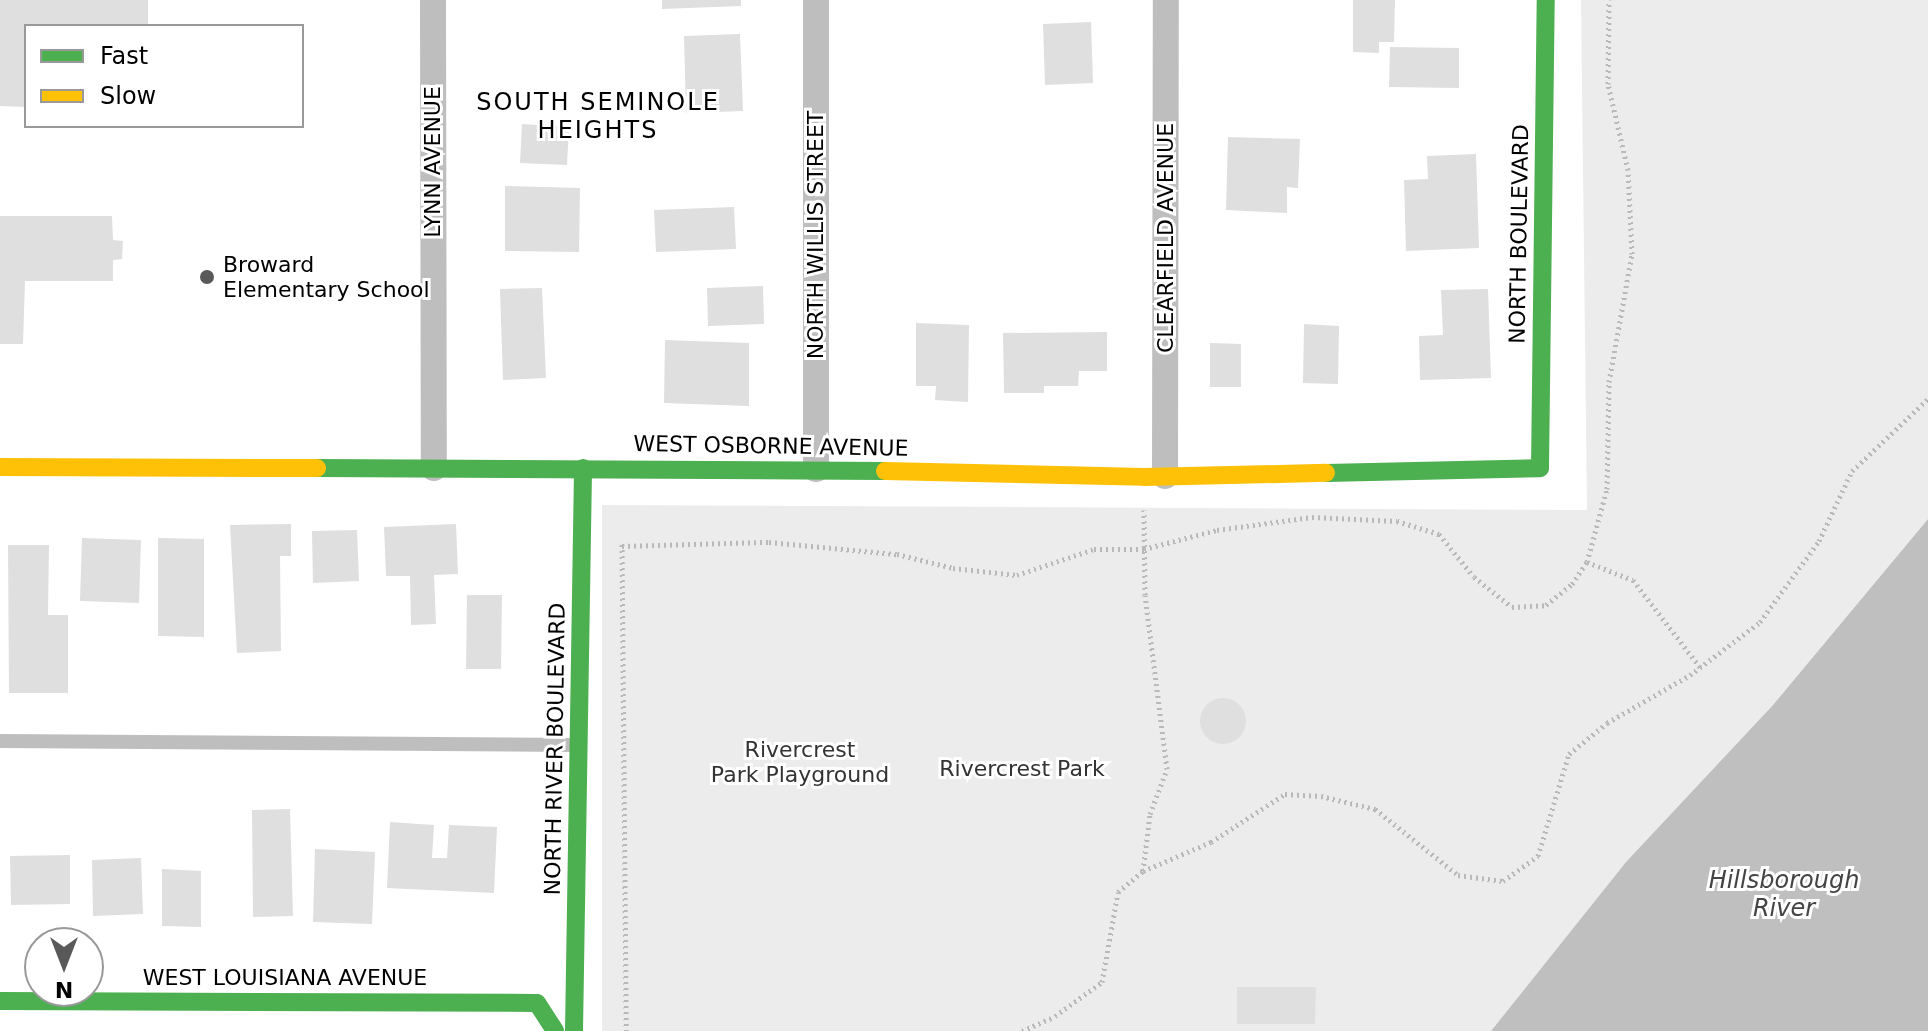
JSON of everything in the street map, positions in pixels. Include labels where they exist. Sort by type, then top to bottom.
[{"type":"street","name":"LYNN AVENUE","points":[[433,0],[434,468]]},
{"type":"street","name":"NORTH WILLIS STREET","points":[[816,0],[816,469]]},
{"type":"street","name":"CLEARFIELD AVENUE","points":[[1165,476],[1166,0]]},
{"type":"street","name":"NORTH BOULEVARD","points":[[1540,468],[1546,0]]},
{"type":"street","name":"WEST OSBORNE AVENUE","points":[[0,467],[816,469],[1165,476],[1540,468]]},
{"type":"street","name":"NORTH RIVER BOULEVARD","points":[[574,1031],[583,468]]},
{"type":"street","name":"WEST LOUISIANA AVENUE","points":[[0,1001],[537,1003],[555,1031]]},
{"type":"lane","points":[[0,741],[580,745]]},
{"type":"path","points":[[1022,1031],[1055,1016],[1102,982],[1118,892],[1143,871],[1211,842],[1285,794],[1321,796],[1375,809],[1458,875],[1503,881],[1538,856],[1569,754],[1607,723],[1700,667],[1760,622],[1819,541],[1852,471],[1928,399]]},
{"type":"path","points":[[1143,871],[1150,814],[1167,769],[1145,595],[1144,501]]},
{"type":"path","points":[[619,531],[622,546],[626,1031]]},
{"type":"path","points":[[1587,562],[1633,580],[1700,667]]},
{"type":"green space","name":"Rivercrest Park","points":[[1581,0],[1928,0],[1928,519],[1773,705],[1626,862],[1491,1031],[602,1031],[602,505],[1587,510]]},
{"type":"water","name":"Hillsborough River","points":[[1928,519],[1928,1031],[1491,1031],[1626,862],[1773,705]]},
{"type":"building","points":[[0,0],[148,0],[148,24],[24,24],[24,107],[0,106]]},
{"type":"building","points":[[662,0],[741,0],[741,6],[662,9]]},
{"type":"building","points":[[1353,0],[1395,0],[1394,42],[1379,42],[1379,53],[1353,52]]},
{"type":"building","points":[[1091,22],[1093,83],[1045,85],[1043,24]]},
{"type":"building","points":[[740,34],[743,111],[686,113],[684,36]]},
{"type":"building","points":[[1390,47],[1459,48],[1459,88],[1389,87]]},
{"type":"building","points":[[522,124],[569,127],[567,165],[520,163]]},
{"type":"building","points":[[1228,137],[1300,139],[1298,188],[1287,187],[1287,213],[1226,210]]},
{"type":"building","points":[[1476,154],[1479,248],[1406,251],[1404,180],[1428,179],[1427,156]]},
{"type":"building","points":[[505,186],[580,188],[579,252],[505,251]]},
{"type":"building","points":[[734,207],[736,249],[656,252],[654,210]]},
{"type":"building","points":[[0,216],[112,216],[113,240],[123,241],[122,259],[113,260],[113,281],[25,281],[23,344],[0,344]]},
{"type":"building","points":[[763,286],[764,324],[708,326],[707,288]]},
{"type":"building","points":[[542,288],[546,378],[503,380],[500,289]]},
{"type":"building","points":[[1488,289],[1491,378],[1420,380],[1419,336],[1443,335],[1441,290]]},
{"type":"building","points":[[916,323],[969,325],[968,402],[935,400],[936,386],[916,386]]},
{"type":"building","points":[[1304,324],[1339,326],[1338,384],[1303,383]]},
{"type":"building","points":[[1107,332],[1107,371],[1079,371],[1078,386],[1044,386],[1044,393],[1004,393],[1003,333]]},
{"type":"building","points":[[665,340],[749,343],[749,406],[664,403]]},
{"type":"building","points":[[1210,343],[1241,344],[1241,387],[1210,387]]},
{"type":"building","points":[[291,524],[291,556],[280,556],[281,651],[237,653],[230,525]]},
{"type":"building","points":[[456,524],[458,574],[434,575],[436,624],[411,625],[410,576],[386,576],[384,527]]},
{"type":"building","points":[[357,530],[359,581],[313,583],[312,531]]},
{"type":"building","points":[[82,538],[141,540],[139,603],[80,601]]},
{"type":"building","points":[[158,538],[204,539],[204,637],[158,636]]},
{"type":"building","points":[[8,545],[49,545],[48,615],[68,615],[68,693],[9,693]]},
{"type":"building","points":[[467,595],[502,595],[501,669],[466,669]]},
{"type":"building","points":[[1223,698],[1240,704],[1246,721],[1240,738],[1223,744],[1206,738],[1200,721],[1206,704]]},
{"type":"building","points":[[290,809],[293,916],[253,917],[252,810]]},
{"type":"building","points":[[390,822],[434,825],[432,858],[447,858],[449,825],[497,827],[494,893],[387,888]]},
{"type":"building","points":[[315,849],[375,852],[372,924],[313,922]]},
{"type":"building","points":[[70,855],[70,904],[11,905],[10,856]]},
{"type":"building","points":[[141,858],[143,914],[93,916],[92,860]]},
{"type":"building","points":[[162,869],[201,871],[201,927],[162,926]]},
{"type":"building","points":[[1237,987],[1316,987],[1315,1024],[1237,1024]]},
{"type":"traffic: fast","points":[[1326,473],[1540,468],[1546,0]]},
{"type":"traffic: fast","points":[[317,468],[885,471]]},
{"type":"traffic: fast","points":[[574,1031],[583,468]]},
{"type":"traffic: fast","points":[[0,1001],[537,1003],[555,1031]]},
{"type":"traffic: slow","points":[[0,467],[317,468]]},
{"type":"traffic: slow","points":[[885,471],[1144,477],[1326,473]]},
{"type":"place","name":"Broward Elementary School","points":[[207,277]]},
{"type":"district","name":"SOUTH SEMINOLE HEIGHTS","points":[[598,117]]},
{"type":"park label","name":"Rivercrest Park Playground","points":[[800,762]]}]
